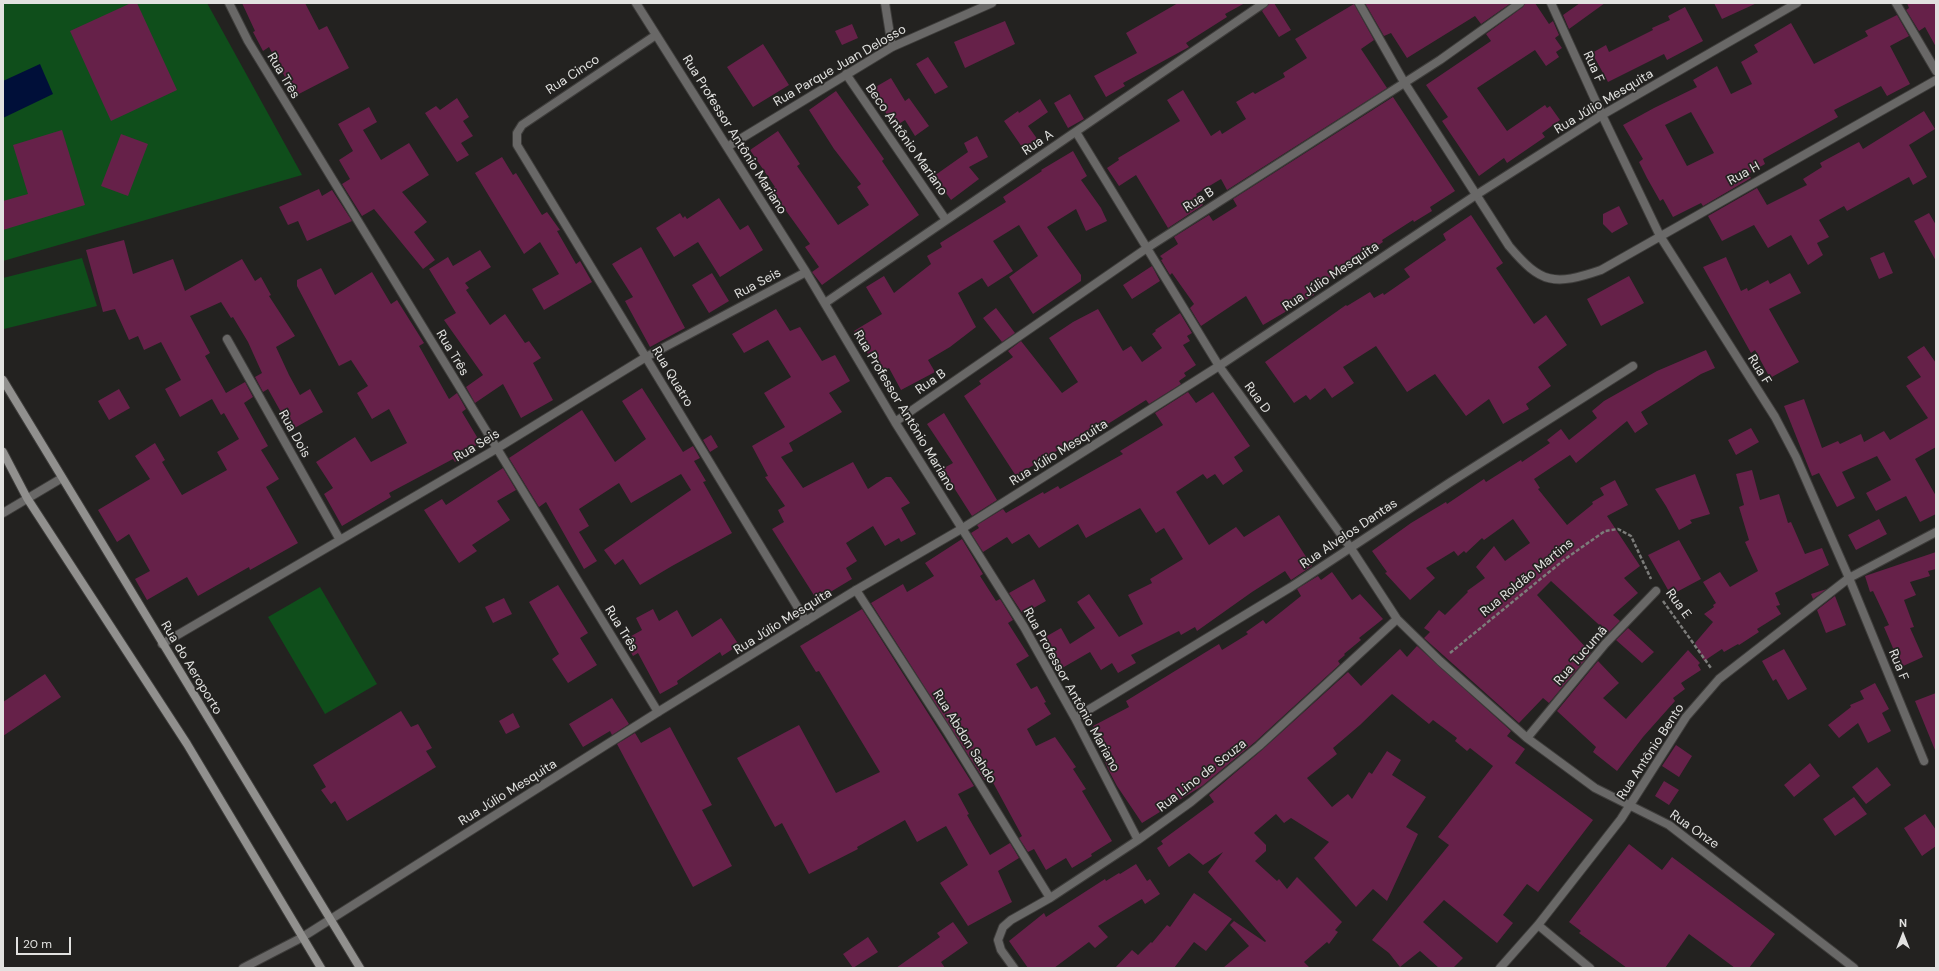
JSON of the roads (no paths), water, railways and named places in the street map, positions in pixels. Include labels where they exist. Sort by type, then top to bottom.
[{"type":"main road","name":"Rua do Aeroporto","points":[[3,380],[360,968]]},
{"type":"main road","points":[[3,452],[27,498],[187,744],[321,968]]},
{"type":"street","name":"Rua Três","points":[[229,3],[248,41],[658,712]]},
{"type":"street","name":"Rua Professor Antônio Mariano","points":[[636,3],[806,272],[895,422],[1024,627],[1075,718],[1138,840]]},
{"type":"street","points":[[885,3],[892,47]]},
{"type":"street","name":"Rua Parque Juan Delosso","points":[[727,147],[892,47],[992,3]]},
{"type":"street","name":"Rua A","points":[[825,303],[1264,3]]},
{"type":"street","points":[[1358,3],[1404,82],[1476,195]]},
{"type":"street","name":"Rua B","points":[[895,422],[1147,248],[1440,60],[1520,3]]},
{"type":"street","name":"Rua F","points":[[1551,3],[1602,115],[1660,236],[1775,417],[1796,457],[1849,578],[1924,761]]},
{"type":"street","name":"Rua Júlio Mesquita","points":[[242,968],[302,938],[658,712],[856,590],[963,528],[1219,366],[1476,195],[1602,115],[1797,3]]},
{"type":"street","points":[[1896,3],[1936,71]]},
{"type":"street","name":"Rua Cinco","points":[[517,145],[517,133],[522,124],[656,35]]},
{"type":"street","name":"Beco Antônio Mariano","points":[[846,74],[946,220]]},
{"type":"street","points":[[1933,82],[1936,91]]},
{"type":"street","name":"Rua H","points":[[1476,195],[1509,246],[1526,266],[1540,276],[1561,280],[1577,278],[1601,270],[1933,82]]},
{"type":"street","name":"Rua D","points":[[1076,132],[1219,366],[1350,547],[1397,619],[1440,661]]},
{"type":"street","name":"Rua Quatro","points":[[517,145],[806,621]]},
{"type":"street","name":"Rua Seis","points":[[162,644],[496,449],[646,357],[806,272]]},
{"type":"street","name":"Rua Dois","points":[[227,339],[340,540]]},
{"type":"street","name":"Rua Alvelos Dantas","points":[[1075,718],[1291,588],[1350,547],[1633,366]]},
{"type":"street","points":[[3,513],[62,478]]},
{"type":"street","name":"Rua Antônio Bento","points":[[1500,968],[1538,925],[1630,806],[1686,717],[1719,679],[1849,578],[1936,532]]},
{"type":"street","name":"Rua Abdon Sahdo","points":[[856,590],[947,731],[1050,898]]},
{"type":"street","name":"Rua Tucumã","points":[[1526,738],[1605,644],[1656,591]]},
{"type":"street","name":"Rua Lino de Souza","points":[[1014,968],[1001,950],[998,940],[1003,927],[1011,920],[1050,898],[1138,840],[1191,802],[1259,746],[1397,619]]},
{"type":"street","name":"Rua Onze","points":[[1440,661],[1526,738],[1594,788],[1669,825],[1854,968]]},
{"type":"street","points":[[1538,925],[1590,968]]},
{"type":"water","points":[[40,64],[53,94],[3,118],[3,81]]}]
